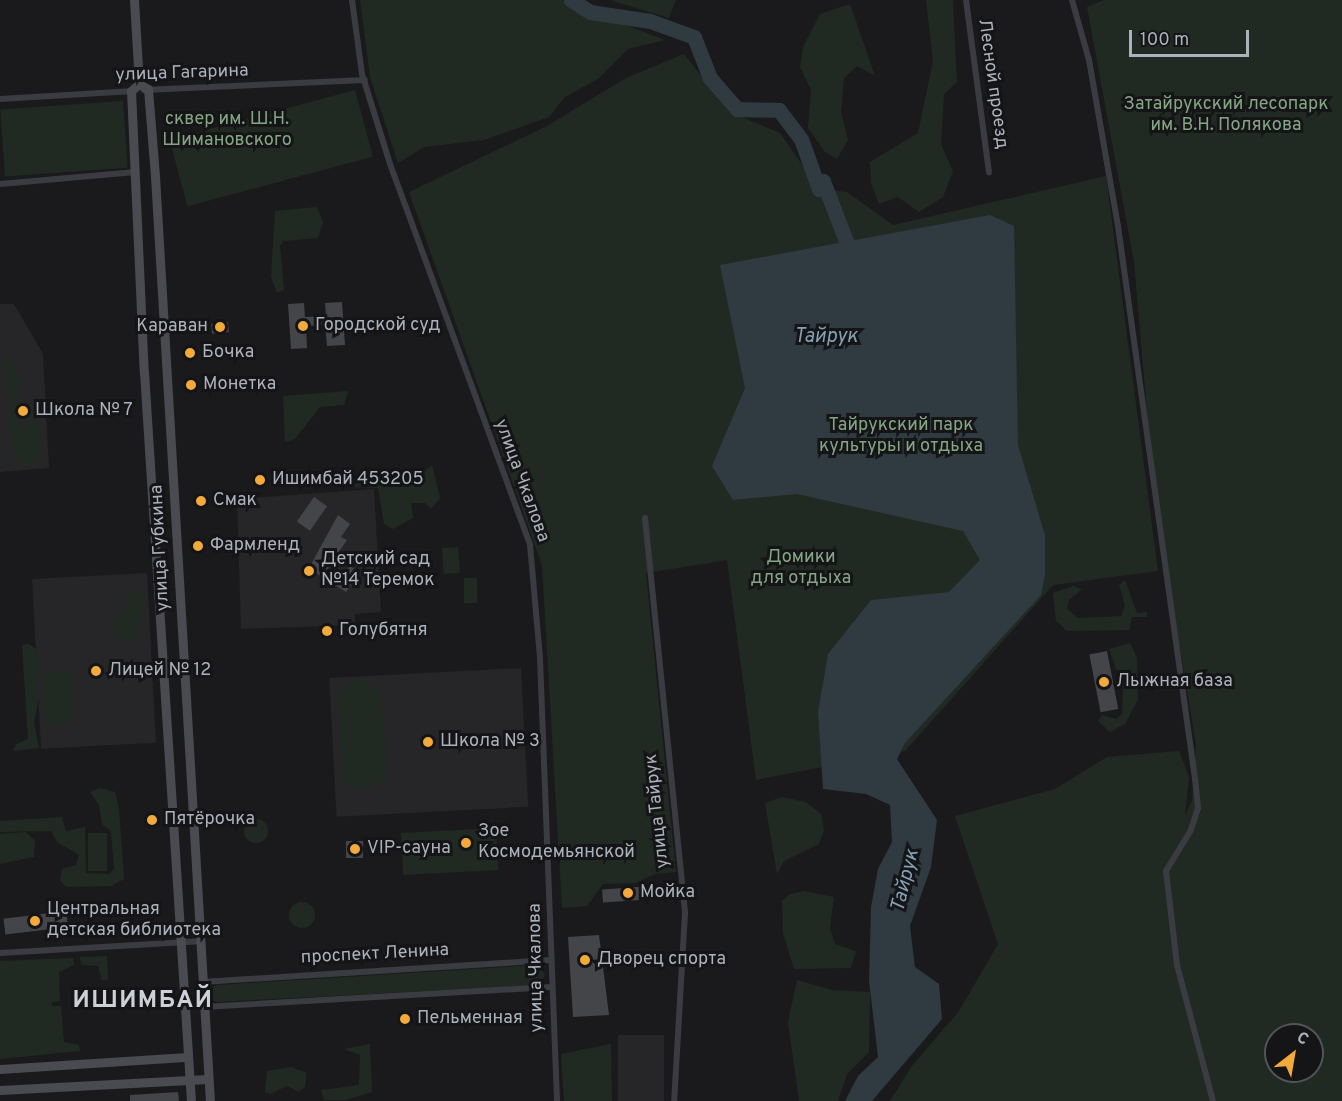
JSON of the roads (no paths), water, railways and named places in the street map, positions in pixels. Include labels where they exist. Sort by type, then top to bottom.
[{"type":"main road","points":[[134,0],[139,84]]},
{"type":"main road","points":[[139,84],[148,89]]},
{"type":"main road","points":[[131,91],[139,84]]},
{"type":"main road","name":"улица Губкина","points":[[148,89],[210,1101]]},
{"type":"main road","name":"улица Губкина","points":[[131,91],[191,1101]]},
{"type":"main road","points":[[0,1069],[188,1057]]},
{"type":"main road","points":[[0,1090],[208,1079]]},
{"type":"street","name":"улица Чкалова","points":[[352,0],[365,80],[393,173],[530,544],[541,669],[557,1101]]},
{"type":"street","name":"Лесной проезд","points":[[966,0],[989,172]]},
{"type":"street","points":[[1072,0],[1089,60],[1119,226],[1195,779],[1198,808],[1191,830],[1166,871],[1177,965],[1213,1101]]},
{"type":"street","name":"улица Гагарина","points":[[0,99],[148,89],[365,80]]},
{"type":"street","points":[[0,184],[135,172]]},
{"type":"street","name":"улица Тайрук","points":[[645,518],[646,566],[685,913],[674,1101]]},
{"type":"street","points":[[0,953],[200,941]]},
{"type":"street","name":"проспект Ленина","points":[[202,982],[551,960]]},
{"type":"street","points":[[203,1007],[551,987]]},
{"type":"water","name":"Тайрук","points":[[990,215],[1014,226],[1018,445],[1045,535],[1045,574],[1041,595],[905,743],[897,759],[937,820],[931,867],[910,926],[915,967],[939,984],[942,1019],[872,1101],[845,1101],[858,1076],[878,1057],[869,981],[871,907],[878,869],[892,842],[890,805],[866,794],[823,789],[818,712],[828,654],[871,600],[949,592],[980,560],[963,531],[797,494],[733,500],[712,466],[745,388],[720,265]]},
{"type":"waterway","name":"Тайрук","points":[[571,0],[590,12],[650,21],[694,37],[710,78],[737,109],[779,110],[801,139],[819,189],[823,181],[853,259]]},
{"type":"place","name":"Городской суд","points":[[303,326]]},
{"type":"place","name":"Караван","points":[[220,327]]},
{"type":"place","name":"Бочка","points":[[190,353]]},
{"type":"place","name":"Монетка","points":[[191,385]]},
{"type":"place","name":"Школа № 7","points":[[23,411]]},
{"type":"place","name":"Ишимбай 453205","points":[[260,480]]},
{"type":"place","name":"Смак","points":[[201,501]]},
{"type":"place","name":"Фармленд","points":[[198,546]]},
{"type":"place","name":"Детский сад №14 Теремок","points":[[309,571]]},
{"type":"place","name":"Голубятня","points":[[327,631]]},
{"type":"place","name":"Лицей № 12","points":[[96,671]]},
{"type":"place","name":"Лыжная база","points":[[1104,682]]},
{"type":"place","name":"Школа № 3","points":[[428,742]]},
{"type":"place","name":"Пятёрочка","points":[[152,820]]},
{"type":"place","name":"Зое Космодемьянской","points":[[466,843]]},
{"type":"place","name":"VIP-сауна","points":[[355,849]]},
{"type":"place","name":"Мойка","points":[[628,893]]},
{"type":"place","name":"Центральная детская библиотека","points":[[35,921]]},
{"type":"place","name":"Дворец спорта","points":[[585,960]]},
{"type":"place","name":"Пельменная","points":[[405,1019]]},
{"type":"district","name":"ИШИМБАЙ","points":[[143,1002]]},
{"type":"park label","name":"Затайрукский лесопарк им. В.Н. Полякова","points":[[1226,116]]},
{"type":"park label","name":"сквер им. Ш.Н. Шимановского","points":[[227,131]]},
{"type":"park label","name":"Тайрукский парк культуры и отдыха","points":[[901,437]]},
{"type":"park label","name":"Домики для отдыха","points":[[801,569]]}]
